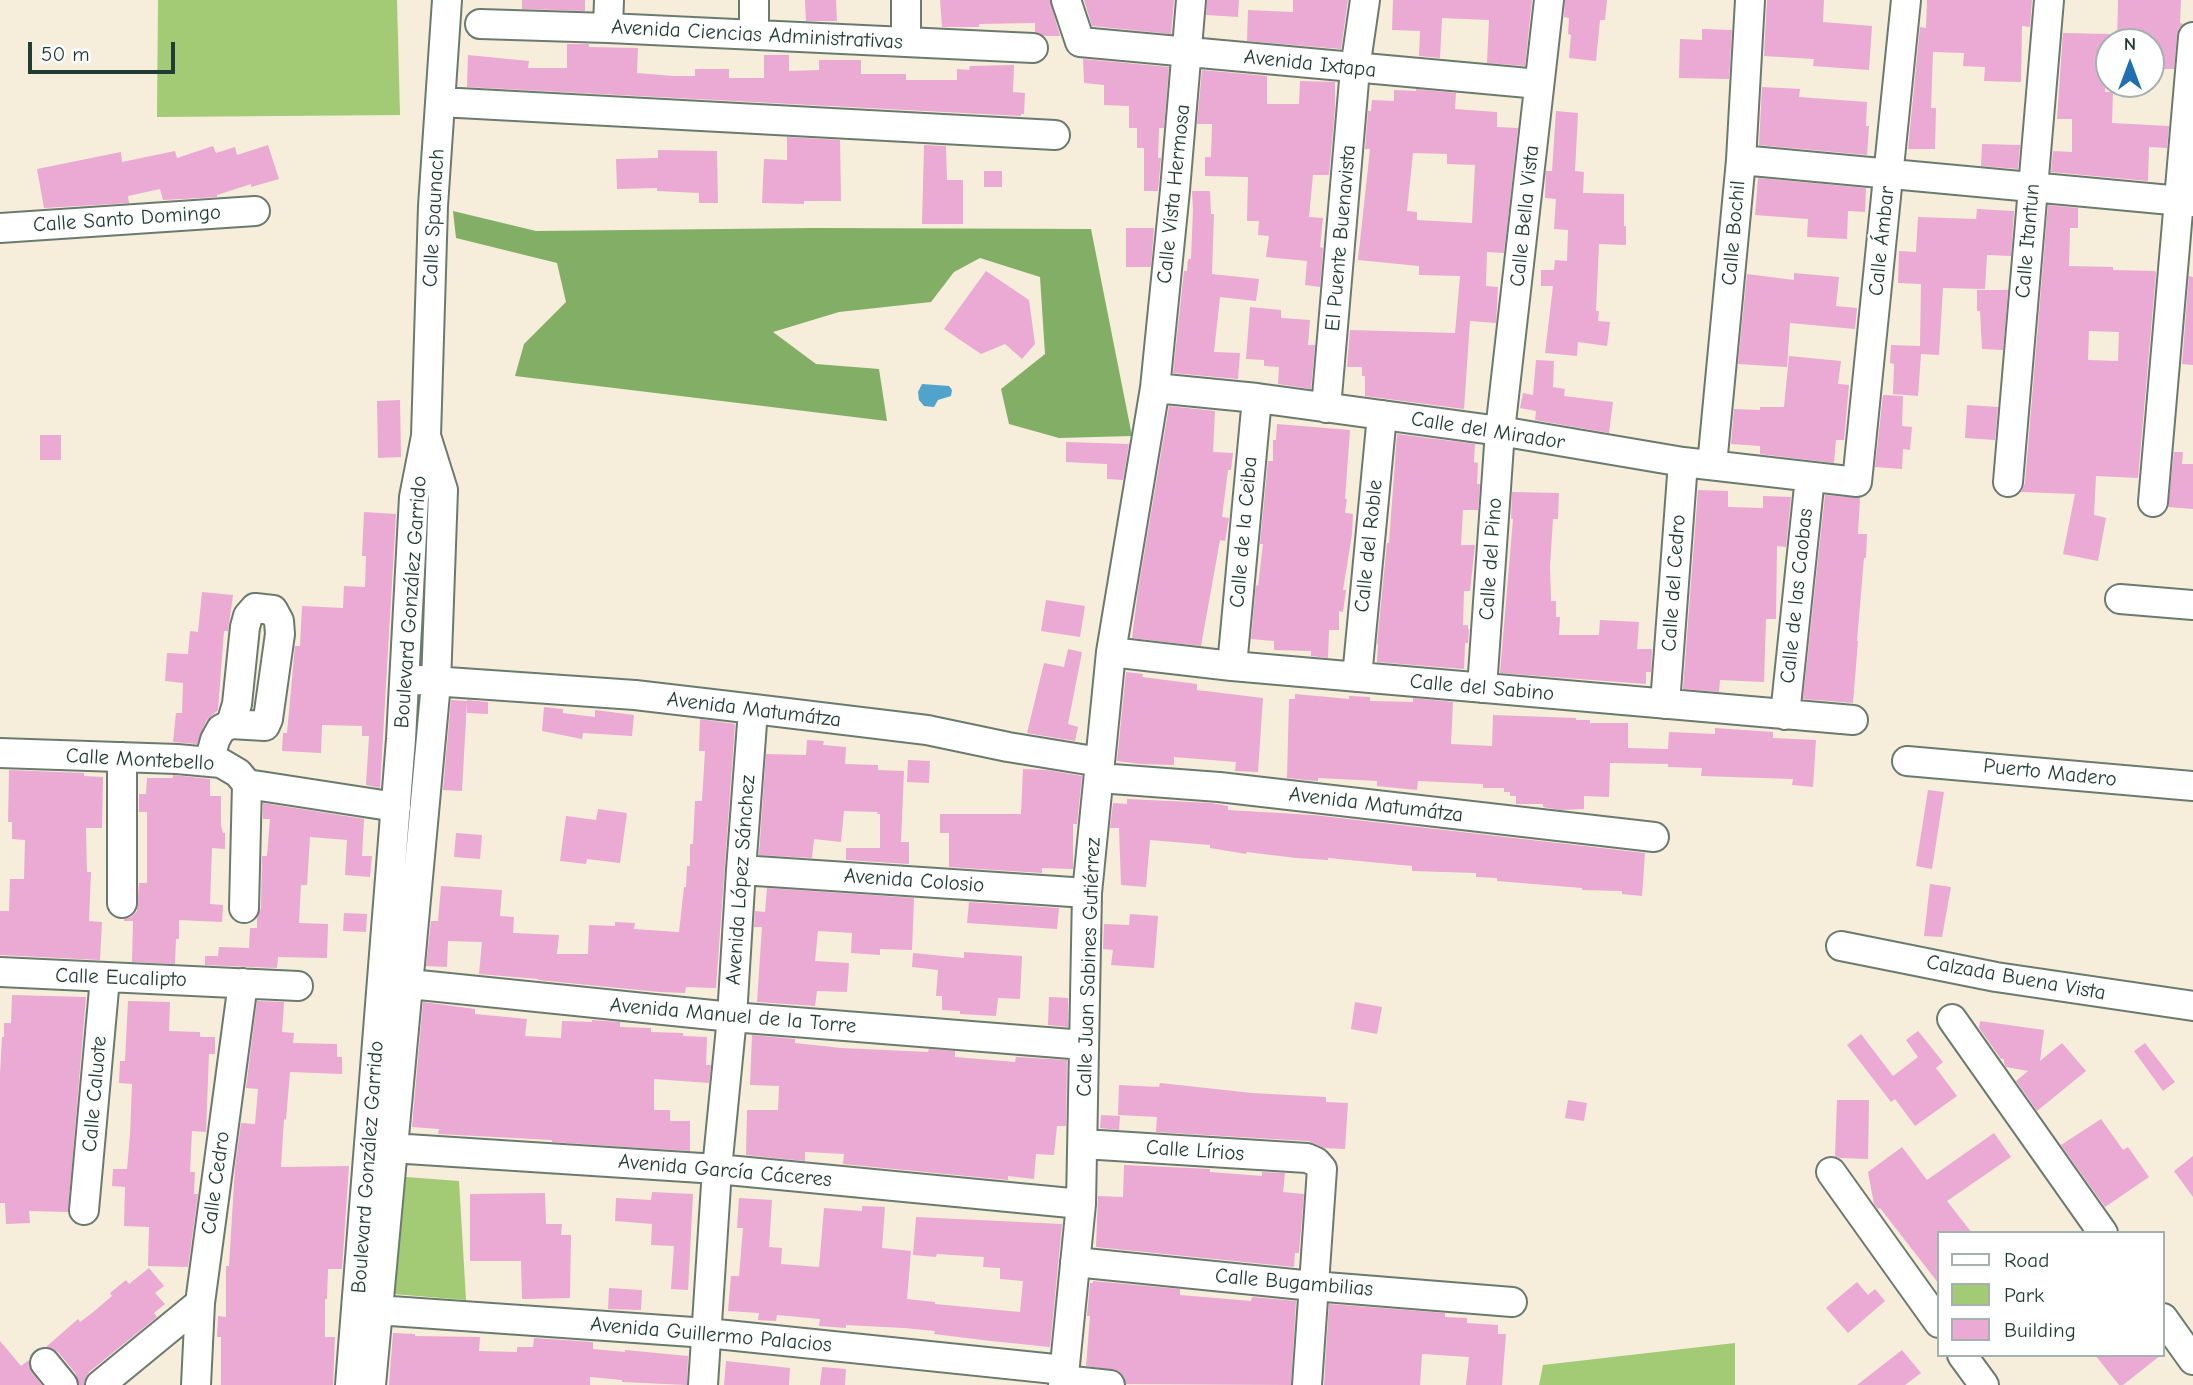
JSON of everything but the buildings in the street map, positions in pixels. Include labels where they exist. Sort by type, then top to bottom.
[{"type":"street","name":"Calle Spaunach","points":[[426,436],[433,206],[447,0]]},
{"type":"street","points":[[608,0],[608,28]]},
{"type":"street","points":[[754,0],[754,34]]},
{"type":"street","points":[[906,0],[906,42]]},
{"type":"street","name":"Avenida Ixtapa","points":[[1066,0],[1080,43],[1539,84]]},
{"type":"street","name":"Calle Vista Hermosa","points":[[1155,388],[1191,0]]},
{"type":"street","name":"El Puente Buenavista","points":[[1326,408],[1355,69],[1365,0]]},
{"type":"street","name":"Calle Bella Vista","points":[[1500,431],[1549,0]]},
{"type":"street","name":"Calle Bochil","points":[[1712,465],[1741,160],[1750,0]]},
{"type":"street","name":"Calle Ámbar","points":[[1857,482],[1906,0]]},
{"type":"street","name":"Calle Itantun","points":[[2008,482],[2049,0]]},
{"type":"street","name":"Avenida Ciencias Administrativas","points":[[480,24],[1033,48]]},
{"type":"street","points":[[2153,502],[2187,201],[2193,37]]},
{"type":"street","points":[[440,102],[1055,135]]},
{"type":"street","points":[[1741,160],[2187,201]]},
{"type":"street","name":"Calle Santo Domingo","points":[[0,228],[255,211]]},
{"type":"street","name":"Calle del Mirador","points":[[1155,388],[1257,398],[1500,431],[1683,462],[1857,482]]},
{"type":"street","name":"Calle Juan Sabines Gutiérrez","points":[[1063,1378],[1081,1203],[1087,893],[1111,652],[1155,388]]},
{"type":"street","name":"Calle de la Ceiba","points":[[1232,666],[1257,398]]},
{"type":"street","name":"Calle del Roble","points":[[1357,677],[1382,415]]},
{"type":"street","name":"Calle del Pino","points":[[1482,688],[1500,431]]},
{"type":"street","name":"Boulevard González Garrido","points":[[395,983],[396,807],[414,497],[426,436]]},
{"type":"street","name":"Boulevard González Garrido","points":[[351,1385],[367,1310],[395,983],[436,683],[443,490],[426,436]]},
{"type":"street","name":"Calle del Cedro","points":[[1665,704],[1683,462]]},
{"type":"street","name":"Calle de las Caobas","points":[[1785,715],[1810,477]]},
{"type":"street","points":[[2120,599],[2193,605]]},
{"type":"street","points":[[209,762],[220,729],[231,724],[237,704],[245,626]]},
{"type":"street","name":"Calle del Sabino","points":[[1111,652],[1232,666],[1853,720]]},
{"type":"street","name":"Avenida Matumátza","points":[[405,679],[635,695],[927,730],[1099,770],[1219,787],[1654,837]]},
{"type":"street","name":"Avenida López Sánchez","points":[[703,1385],[753,710]]},
{"type":"street","name":"Calle Montebello","points":[[0,753],[221,763],[238,773],[247,784],[396,807]]},
{"type":"street","points":[[122,757],[122,903]]},
{"type":"street","name":"Puerto Madero","points":[[1906,761],[2193,786]]},
{"type":"street","points":[[244,908],[247,784]]},
{"type":"street","name":"Avenida Colosio","points":[[740,870],[1087,893]]},
{"type":"street","name":"Calzada Buena Vista","points":[[1840,946],[1996,977],[2193,1006]]},
{"type":"street","name":"Calle Eucalipto","points":[[0,972],[298,986]]},
{"type":"street","name":"Calle Caluote","points":[[84,1210],[105,978]]},
{"type":"street","name":"Calle Cedro","points":[[196,1385],[200,1303],[243,983]]},
{"type":"street","name":"Avenida Manuel de la Torre","points":[[395,983],[732,1017],[1084,1045]]},
{"type":"street","points":[[1952,1018],[2102,1231]]},
{"type":"street","name":"Calle Lírios","points":[[1083,1144],[1307,1158],[1316,1162],[1322,1169],[1313,1286]]},
{"type":"street","name":"Avenida García Cáceres","points":[[381,1148],[717,1169],[1081,1203]]},
{"type":"street","points":[[1831,1172],[1938,1322]]},
{"type":"street","name":"Calle Bugambilias","points":[[1075,1262],[1313,1286],[1512,1302]]},
{"type":"street","points":[[1307,1385],[1313,1286]]},
{"type":"street","points":[[100,1385],[200,1303]]},
{"type":"street","name":"Boulevard González Garrido","points":[[367,1310],[372,1385]]},
{"type":"street","name":"Avenida Guillermo Palacios","points":[[367,1310],[707,1333],[1111,1385]]},
{"type":"street","points":[[2165,1321],[2193,1360]]},
{"type":"street","points":[[1963,1357],[1984,1385]]},
{"type":"street","points":[[45,1363],[62,1385]]},
{"type":"green space","points":[[158,0],[397,0],[400,115],[157,117]]},
{"type":"green space","points":[[453,211],[536,231],[1091,229],[1132,436],[1059,438],[1009,424],[1001,389],[1045,354],[1040,277],[980,258],[954,272],[931,302],[839,312],[773,332],[816,364],[879,369],[887,421],[515,376],[524,344],[566,302],[557,263],[456,238]]},
{"type":"green space","points":[[406,1177],[459,1181],[466,1300],[393,1294]]},
{"type":"green space","points":[[1735,1343],[1735,1385],[1539,1385],[1543,1365]]},
{"type":"water","points":[[922,384],[949,386],[952,390],[951,396],[938,400],[934,407],[924,406],[919,400],[918,392]]}]
